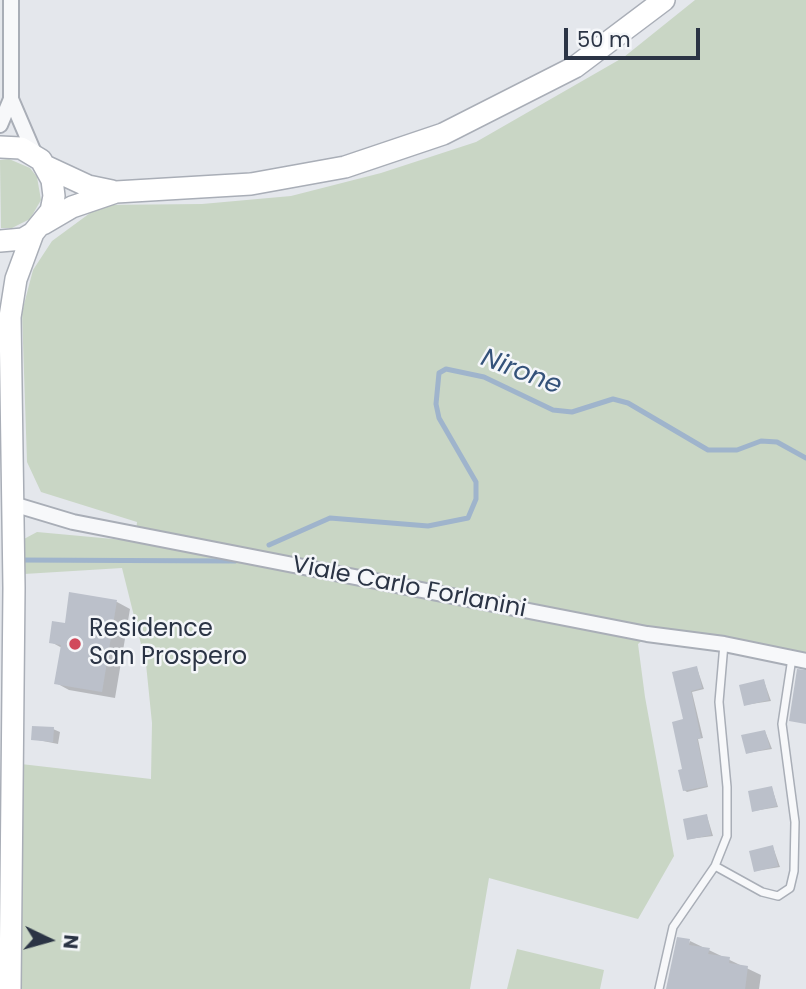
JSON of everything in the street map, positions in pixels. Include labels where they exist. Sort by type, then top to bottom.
[{"type":"street","points":[[0,125],[11,99],[11,0]]},
{"type":"street","points":[[0,241],[23,239],[72,207],[116,192],[251,184],[345,167],[443,134],[488,114],[575,66],[664,0]]},
{"type":"street","points":[[10,989],[14,575],[10,317],[16,279],[54,196],[52,180],[40,161],[11,99]]},
{"type":"street","points":[[0,147],[21,148],[89,186],[116,192]]},
{"type":"street","points":[[0,287],[10,317]]},
{"type":"street","name":"Viale Carlo Forlanini","points":[[13,504],[73,522],[648,635],[724,644],[799,659]]},
{"type":"lane","points":[[659,989],[673,927],[715,866],[728,830],[719,702],[724,644]]},
{"type":"lane","points":[[715,866],[762,892],[778,896],[790,888],[794,871],[795,822],[782,724],[799,659]]},
{"type":"green space","points":[[695,0],[806,0],[806,656],[655,630],[638,644],[674,856],[638,919],[489,878],[470,989],[18,989],[21,764],[151,779],[152,723],[146,664],[122,568],[24,574],[24,539],[37,532],[135,541],[137,522],[41,492],[27,462],[22,312],[33,270],[52,241],[101,205],[202,204],[291,196],[381,173],[476,142],[624,57]]},
{"type":"green space","points":[[9,159],[30,168],[37,177],[41,200],[30,219],[12,228],[1,228],[0,160]]},
{"type":"green space","points":[[517,949],[604,970],[600,989],[507,989]]},
{"type":"building","points":[[69,592],[117,600],[102,692],[54,684],[61,645],[49,643],[52,621],[65,623]]},
{"type":"building","points":[[697,666],[702,688],[691,691],[707,786],[683,791],[678,770],[682,769],[672,722],[683,719],[672,672]]},
{"type":"building","points":[[797,669],[806,670],[806,724],[789,721]]},
{"type":"building","points":[[764,679],[769,700],[744,706],[739,685]]},
{"type":"building","points":[[32,726],[54,727],[53,742],[31,740]]},
{"type":"building","points":[[765,730],[770,748],[746,754],[741,735]]},
{"type":"building","points":[[772,786],[777,806],[752,812],[748,791]]},
{"type":"building","points":[[707,814],[711,835],[687,840],[683,819]]},
{"type":"building","points":[[773,845],[778,866],[754,872],[749,851]]},
{"type":"building","points":[[677,937],[690,939],[689,945],[710,948],[708,954],[730,957],[729,963],[748,966],[745,989],[666,989]]},
{"type":"waterway","name":"Nirone","points":[[269,545],[330,518],[428,526],[468,518],[476,499],[476,482],[439,418],[436,404],[439,373],[446,369],[484,377],[553,410],[572,412],[613,399],[628,403],[708,450],[737,450],[761,441],[777,442],[806,458]]},
{"type":"waterway","name":"Nirone","points":[[17,560],[235,561],[241,558]]},
{"type":"place","name":"Residence San Prospero","points":[[75,644]]}]
